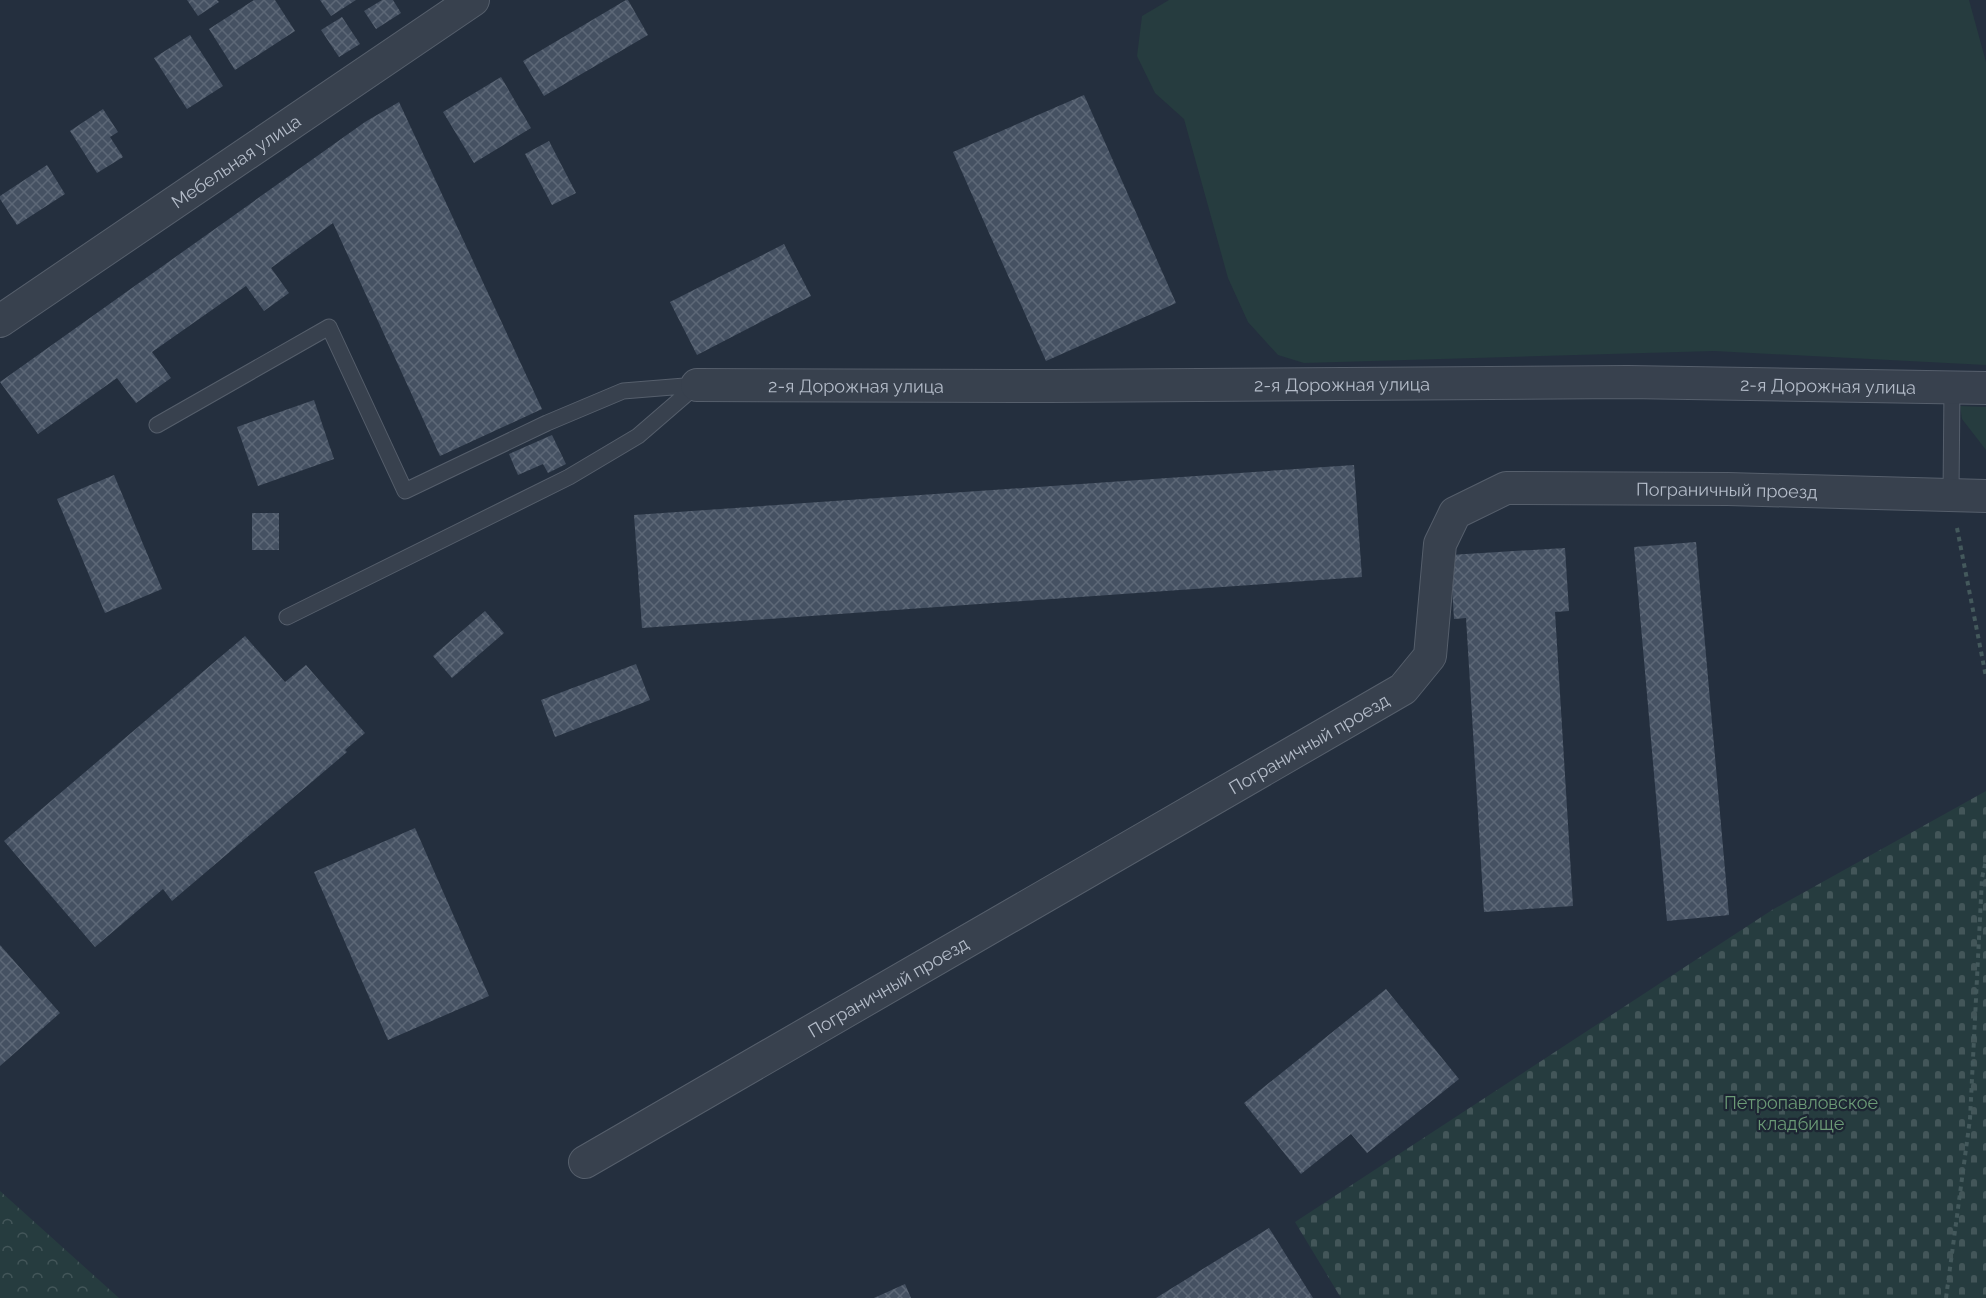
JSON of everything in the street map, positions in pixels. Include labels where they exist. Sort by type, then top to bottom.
[{"type":"street","name":"Мебельная улица","points":[[0,321],[473,0]]},
{"type":"street","name":"2-я Дорожная улица","points":[[697,385],[1053,386],[1640,382],[1986,388]]},
{"type":"street","name":"Пограничный проезд","points":[[585,1162],[1403,689],[1430,656],[1440,544],[1455,513],[1506,489],[1740,489],[1986,496]]},
{"type":"lane","points":[[157,424],[329,327],[405,490],[547,423],[623,391],[697,385]]},
{"type":"lane","points":[[287,617],[569,477],[638,436],[697,385]]},
{"type":"lane","points":[[1951,494],[1952,387]]},
{"type":"path","points":[[1951,494],[1986,677]]},
{"type":"path","points":[[1946,1298],[1970,1119],[1982,878],[1986,861]]},
{"type":"green space","points":[[1169,0],[1969,0],[1986,62],[1986,365],[1714,351],[1304,363],[1278,355],[1248,322],[1228,278],[1184,119],[1155,93],[1137,56],[1142,16]]},
{"type":"green space","points":[[1960,406],[1986,407],[1986,450],[1962,419]]},
{"type":"green space","name":"Петропавловское кладбище","points":[[1986,791],[1986,1298],[1341,1298],[1295,1222],[1772,910]]},
{"type":"green space","points":[[0,1191],[119,1298],[0,1298]]},
{"type":"building","points":[[187,0],[217,0],[219,2],[198,16]]},
{"type":"building","points":[[254,0],[275,0],[295,31],[235,70],[209,29]]},
{"type":"building","points":[[320,0],[356,0],[331,16]]},
{"type":"building","points":[[382,0],[393,0],[401,13],[376,29],[364,11]]},
{"type":"building","points":[[626,0],[648,35],[544,96],[523,61]]},
{"type":"building","points":[[342,17],[360,44],[339,57],[321,30]]},
{"type":"building","points":[[190,35],[223,86],[187,109],[154,58]]},
{"type":"building","points":[[501,77],[531,128],[474,163],[443,112]]},
{"type":"building","points":[[1084,95],[1176,303],[1046,361],[953,152]]},
{"type":"building","points":[[399,102],[542,409],[440,456],[333,223],[271,268],[289,293],[264,311],[246,286],[152,352],[171,378],[136,403],[117,378],[38,434],[0,382],[365,122]]},
{"type":"building","points":[[103,109],[118,132],[110,137],[123,157],[97,173],[70,131]]},
{"type":"building","points":[[549,141],[576,193],[552,205],[525,154]]},
{"type":"building","points":[[47,165],[65,194],[17,225],[0,196]]},
{"type":"building","points":[[784,244],[811,296],[697,355],[670,302]]},
{"type":"building","points":[[314,400],[334,459],[258,486],[237,427]]},
{"type":"building","points":[[552,435],[566,464],[548,473],[543,464],[518,475],[509,454]]},
{"type":"building","points":[[1354,465],[1362,577],[642,628],[634,515]]},
{"type":"building","points":[[114,475],[162,589],[105,613],[57,499]]},
{"type":"building","points":[[252,513],[279,513],[279,550],[252,550]]},
{"type":"building","points":[[1696,542],[1729,915],[1667,921],[1634,547]]},
{"type":"building","points":[[1565,548],[1569,611],[1555,612],[1573,906],[1484,912],[1466,618],[1454,619],[1450,555]]},
{"type":"building","points":[[485,611],[504,633],[452,678],[433,656]]},
{"type":"building","points":[[245,636],[285,682],[306,665],[365,733],[345,750],[347,752],[172,901],[163,889],[95,947],[4,841]]},
{"type":"building","points":[[636,664],[650,700],[555,737],[541,700]]},
{"type":"building","points":[[415,828],[489,996],[388,1040],[314,872]]},
{"type":"building","points":[[0,945],[60,1013],[0,1066]]},
{"type":"building","points":[[1386,989],[1459,1079],[1367,1153],[1351,1134],[1301,1174],[1244,1103]]},
{"type":"building","points":[[1269,1228],[1313,1298],[1156,1298]]},
{"type":"building","points":[[905,1284],[911,1298],[874,1298]]}]
